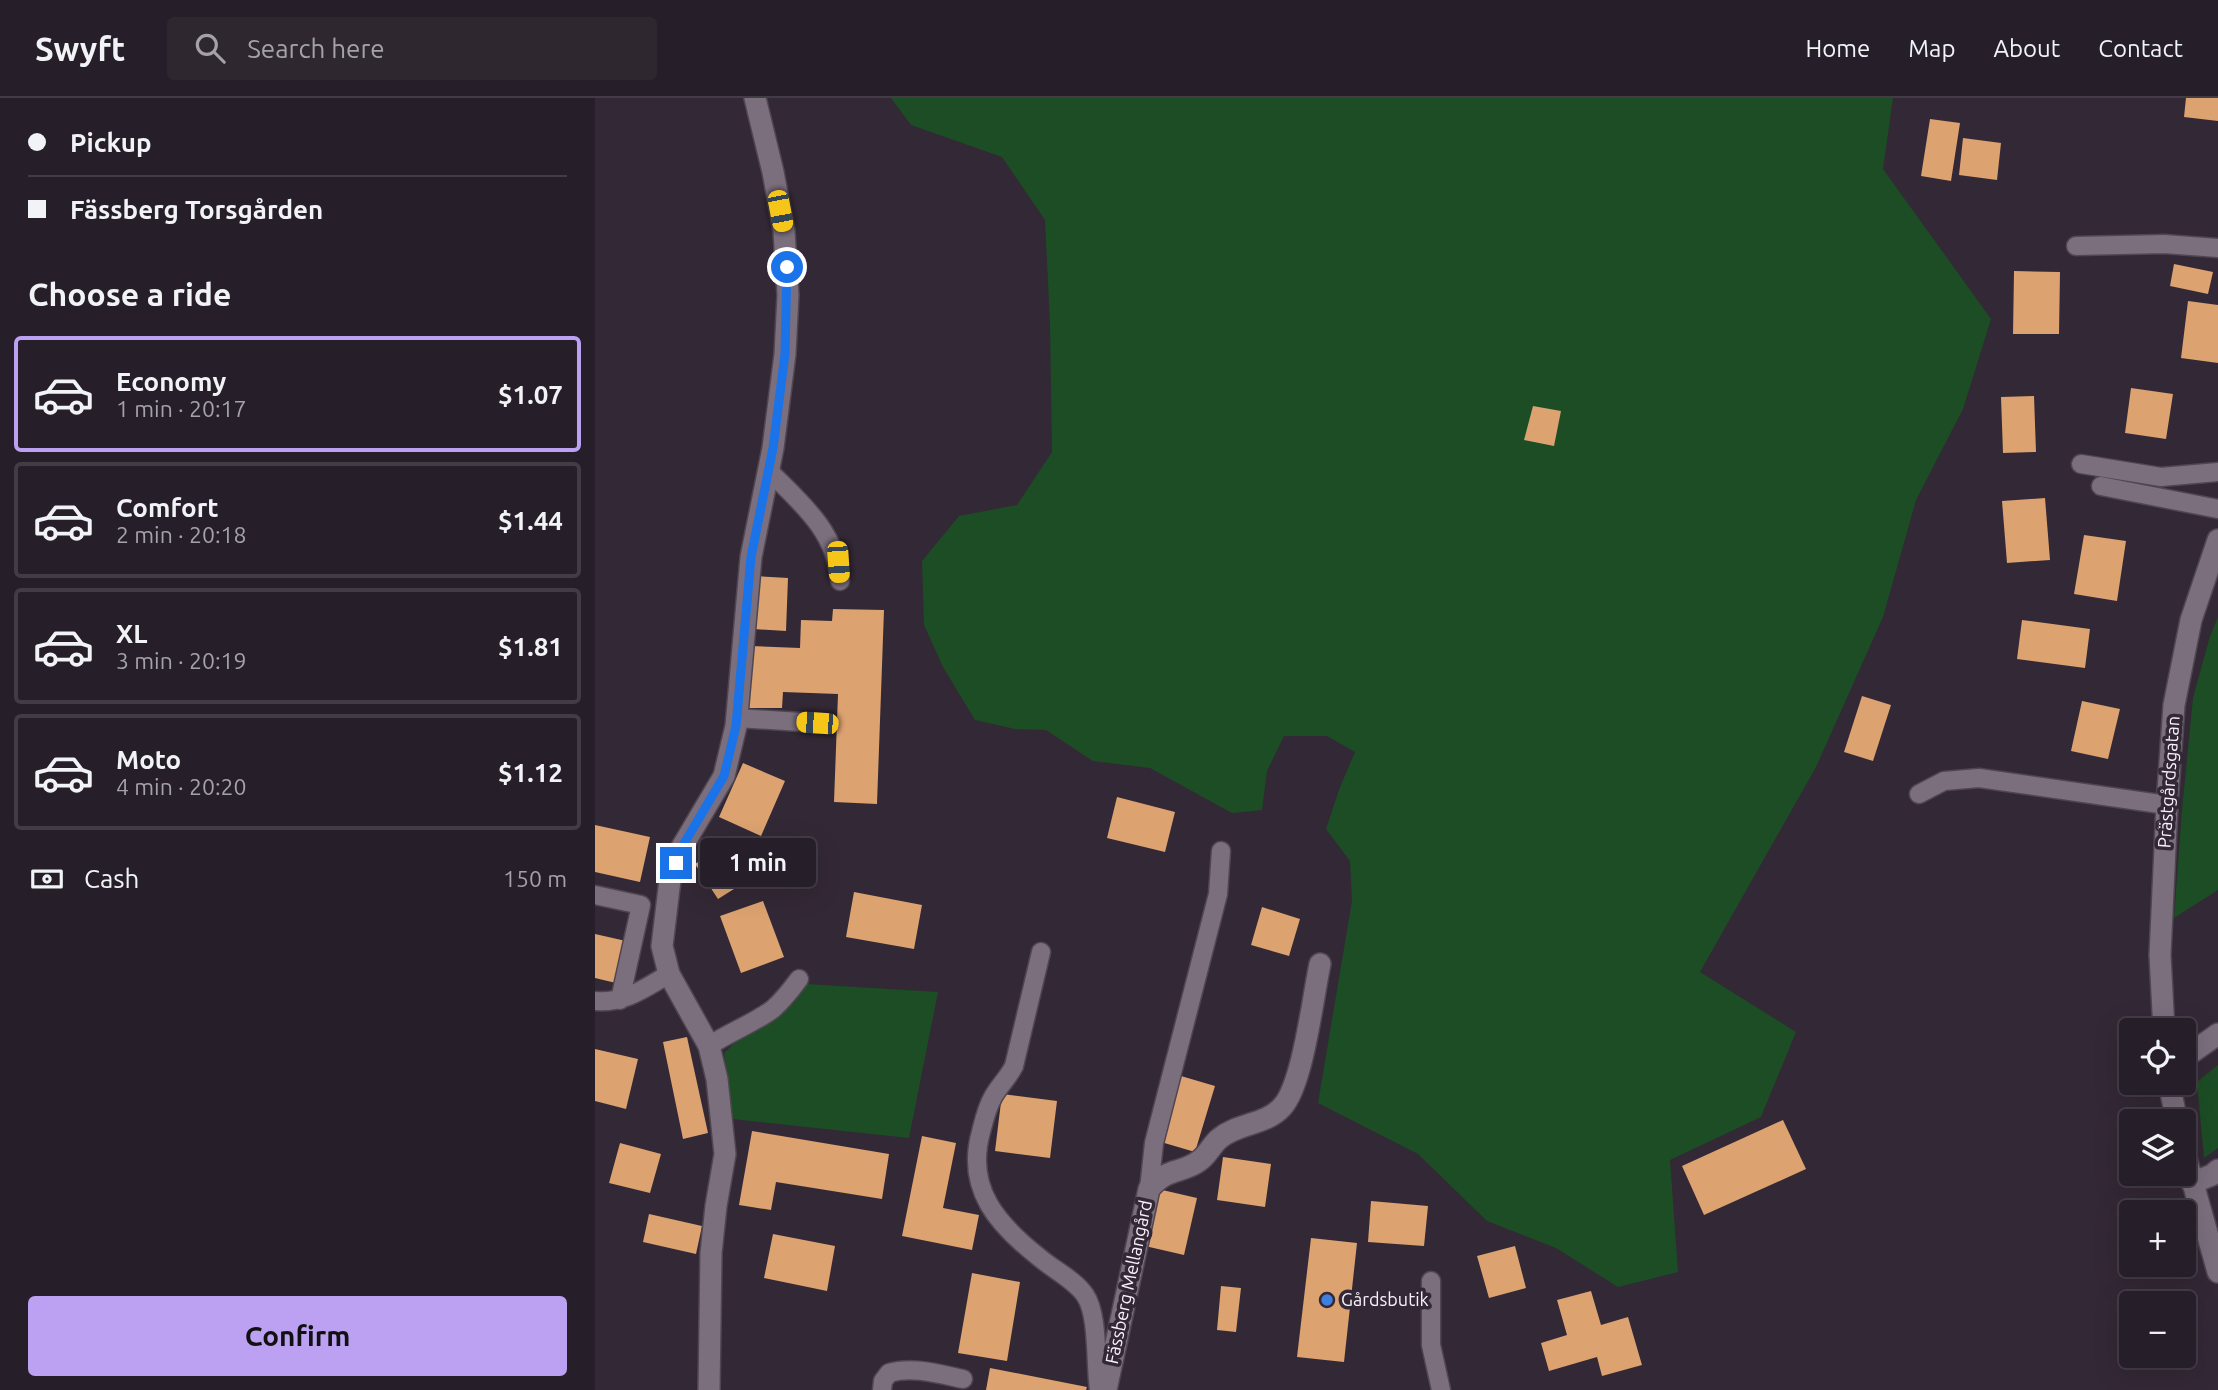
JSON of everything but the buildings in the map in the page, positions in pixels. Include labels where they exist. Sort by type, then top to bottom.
[{"type":"street","points":[[709,1390],[711,1253],[725,1154],[717,1079],[709,1046],[669,974],[662,946],[670,880],[682,847],[724,776],[737,718],[751,557],[768,471],[785,354],[787,267],[784,231],[755,98]]},
{"type":"street","name":"Prästgårdsgatan","points":[[2163,1018],[2160,956],[2174,705],[2190,620],[2218,540]]},
{"type":"street","name":"Fässberg Mellangård","points":[[1106,1390],[1149,1189],[1158,1178],[1197,1163],[1221,1137],[1265,1119],[1282,1108],[1299,1073],[1320,964]]},
{"type":"street","points":[[2196,1050],[2218,1034]]},
{"type":"street","points":[[2196,1181],[2218,1170]]},
{"type":"street","points":[[2193,1186],[2218,1272]]},
{"type":"lane","points":[[2076,246],[2164,244],[2218,248]]},
{"type":"lane","points":[[2081,464],[2161,477],[2218,472]]},
{"type":"lane","points":[[768,471],[807,508],[832,544],[840,581]]},
{"type":"lane","points":[[2101,486],[2218,509]]},
{"type":"lane","points":[[737,718],[817,723]]},
{"type":"lane","points":[[1919,794],[1944,781],[1979,778],[2167,805]]},
{"type":"lane","points":[[1149,1189],[1154,1143],[1218,894],[1221,851]]},
{"type":"lane","points":[[595,895],[641,905],[619,1000]]},
{"type":"lane","points":[[1041,952],[1014,1066],[993,1095],[984,1121],[978,1144],[977,1174],[993,1213],[1038,1257],[1086,1296],[1092,1311],[1099,1390]]},
{"type":"lane","points":[[595,1001],[619,1000],[634,995],[669,974]]},
{"type":"lane","points":[[709,1046],[774,1008],[799,979]]},
{"type":"lane","points":[[1431,1281],[1431,1345],[1441,1390]]},
{"type":"lane","points":[[881,1390],[889,1373],[899,1370],[963,1379]]},
{"type":"green space","points":[[891,98],[1893,98],[1883,169],[1991,319],[1963,409],[1916,500],[1883,617],[1816,767],[1700,972],[1796,1032],[1761,1117],[1670,1160],[1678,1272],[1618,1287],[1556,1248],[1487,1221],[1418,1154],[1318,1103],[1352,901],[1350,861],[1326,829],[1355,752],[1327,736],[1284,736],[1267,771],[1262,810],[1232,813],[1150,768],[1093,761],[1046,730],[1015,729],[975,720],[943,667],[924,625],[922,561],[959,516],[1017,505],[1052,452],[1045,220],[1002,157],[911,125]]},
{"type":"green space","points":[[2218,617],[2218,890],[2174,918],[2193,698]]},
{"type":"green space","points":[[807,984],[938,992],[909,1138],[732,1119],[724,1053],[754,1024],[793,1004]]},
{"type":"green space","points":[[2218,1065],[2218,1148],[2204,1158],[2197,1082]]},
{"type":"place","name":"Gårdsbutik","points":[[1327,1300]]},
{"type":"route","points":[[676,863],[682,847],[724,776],[736,726],[751,557],[773,448],[785,354],[787,267]]}]
